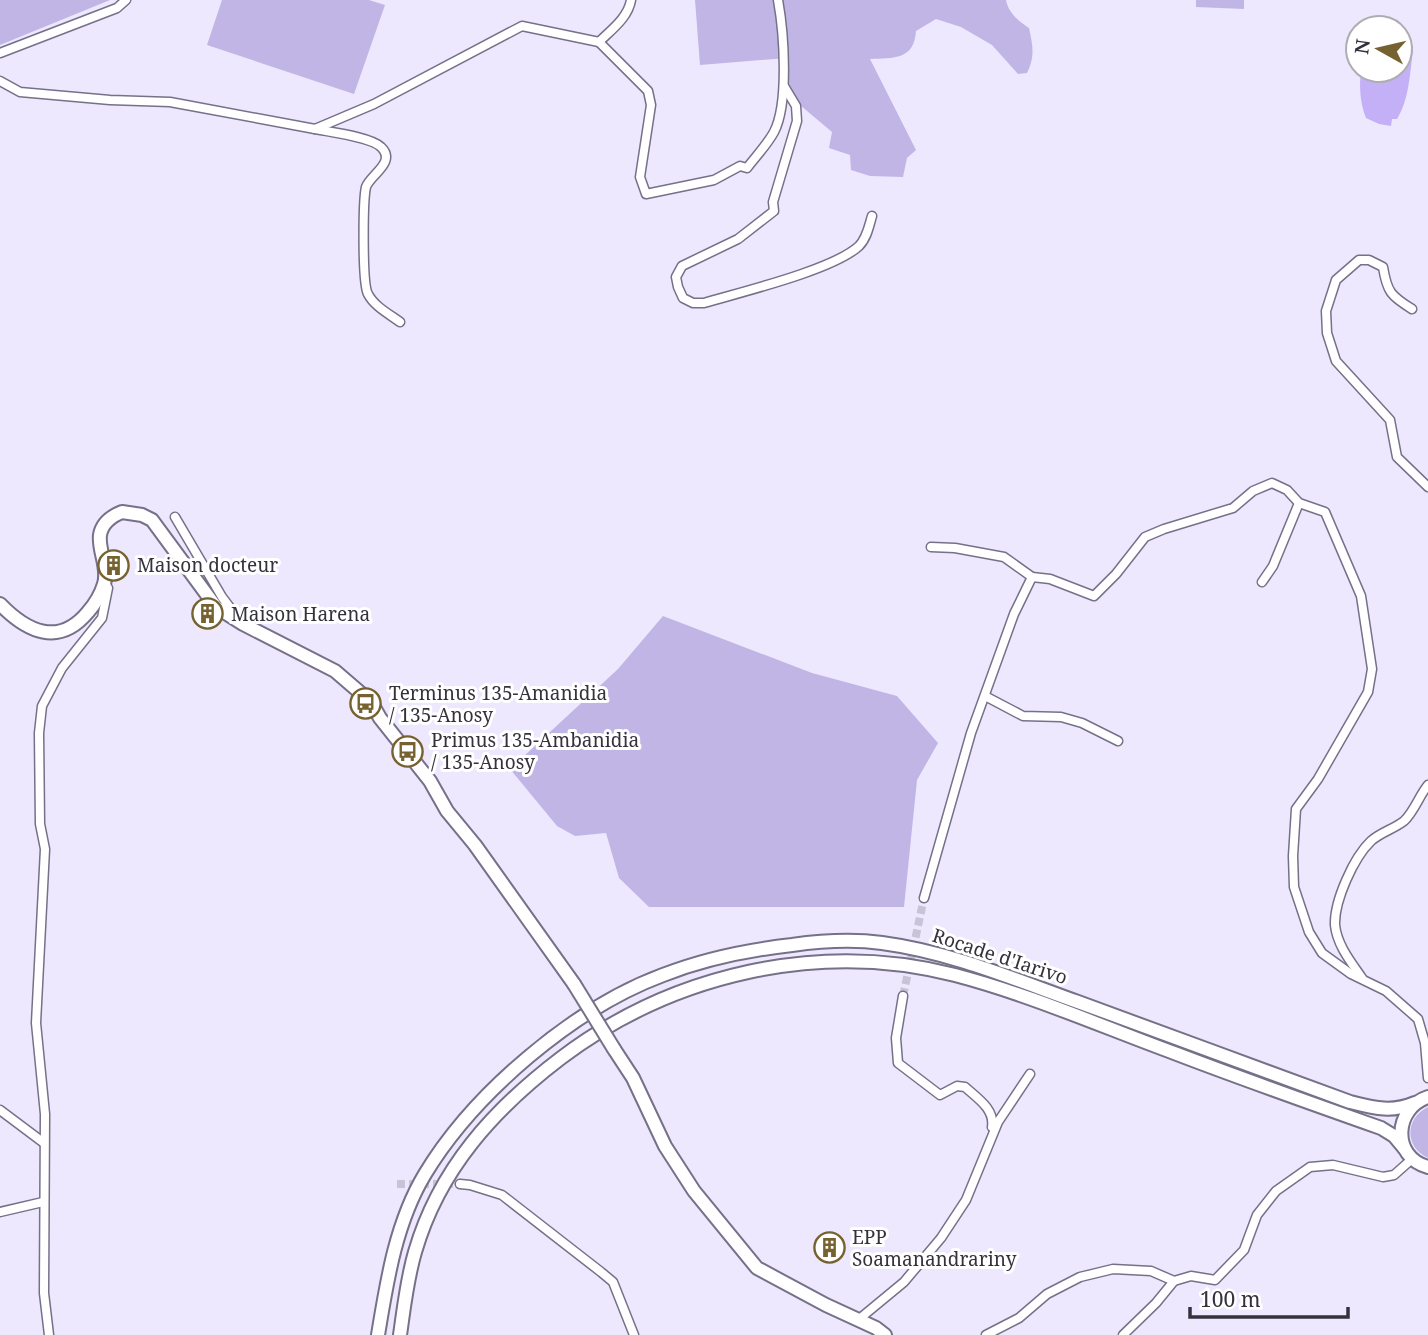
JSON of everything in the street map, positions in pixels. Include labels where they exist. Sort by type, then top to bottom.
[{"type":"main road","points":[[0,604],[24,625],[47,633],[66,630],[82,619],[97,600],[104,583],[100,535],[107,521],[122,512],[142,515],[152,520],[216,607],[243,624],[335,671],[371,702],[574,984],[633,1078],[665,1146],[694,1191],[757,1268],[885,1335]]},
{"type":"main road","name":"Rocade d'Iarivo","points":[[378,1335],[396,1245],[407,1212],[425,1175],[445,1144],[491,1091],[541,1047],[614,999],[660,975],[704,961],[761,948],[822,941],[880,942],[945,955],[1004,974],[1350,1102],[1383,1111],[1400,1110],[1428,1098]]},
{"type":"main road","name":"Rocade d'Iarivo","points":[[400,1335],[415,1254],[438,1194],[478,1134],[510,1099],[573,1049],[658,999],[696,985],[767,969],[817,963],[870,961],[921,967],[955,975],[1058,1008],[1381,1128],[1394,1136],[1423,1166]]},
{"type":"main road","points":[[1423,1166],[1408,1144],[1406,1126],[1415,1107],[1428,1098]]},
{"type":"main road","points":[[1404,1148],[1402,1124],[1404,1116],[1415,1103]]},
{"type":"street","points":[[0,53],[117,8],[126,0]]},
{"type":"street","points":[[598,42],[621,20],[631,0]]},
{"type":"street","points":[[315,129],[386,98],[522,26],[598,42],[648,91],[651,104],[640,177],[646,194],[714,180],[740,166],[747,168],[774,133],[784,86],[778,0]]},
{"type":"street","points":[[0,81],[20,92],[170,102],[315,129],[381,146],[386,162],[366,187],[365,277],[367,293],[377,305],[400,322]]},
{"type":"street","points":[[784,86],[796,106],[797,121],[773,202],[774,211],[738,239],[682,266],[676,277],[683,298],[693,303],[704,303],[823,266],[858,246],[865,237],[872,216]]},
{"type":"street","points":[[1412,309],[1393,297],[1386,284],[1383,267],[1369,260],[1359,260],[1336,280],[1326,311],[1327,333],[1336,361],[1390,421],[1397,457],[1428,487]]},
{"type":"street","points":[[930,547],[1004,557],[1032,577],[1050,579],[1094,596],[1116,574],[1145,537],[1233,508],[1253,491],[1272,483],[1287,490],[1300,503],[1325,512],[1361,596],[1373,669],[1367,692],[1318,779],[1296,810],[1294,887],[1309,932],[1322,953],[1386,991],[1418,1019],[1425,1043],[1428,1078]]},
{"type":"street","points":[[1262,582],[1273,566],[1300,503]]},
{"type":"street","points":[[175,517],[222,597],[243,624]]},
{"type":"street","points":[[924,898],[957,778],[1014,614],[1032,577]]},
{"type":"street","points":[[49,1335],[44,1293],[45,1114],[36,1023],[45,849],[40,824],[39,733],[42,706],[56,680],[79,645],[102,618],[108,588],[104,583]]},
{"type":"street","points":[[985,696],[1023,716],[1061,717],[1082,723],[1118,741]]},
{"type":"street","points":[[1362,979],[1341,945],[1335,926],[1337,906],[1361,853],[1382,832],[1403,822],[1428,785]]},
{"type":"street","points":[[903,996],[896,1038],[898,1063],[940,1095],[957,1086],[965,1087],[992,1114],[990,1140]]},
{"type":"street","points":[[858,1320],[904,1282],[941,1238],[966,1200],[998,1122],[1030,1074]]},
{"type":"street","points":[[0,1110],[44,1143]]},
{"type":"street","points":[[1123,1335],[1174,1281],[1191,1276],[1215,1280],[1244,1250],[1256,1215],[1276,1191],[1310,1167],[1333,1165],[1383,1178],[1423,1166]]},
{"type":"street","points":[[460,1184],[502,1195],[601,1272],[613,1283],[634,1335]]},
{"type":"street","points":[[0,1212],[43,1202]]},
{"type":"street","points":[[986,1335],[1019,1318],[1047,1294],[1080,1277],[1113,1269],[1151,1270],[1174,1281]]},
{"type":"shaded area","points":[[0,0],[110,0],[0,45]]},
{"type":"shaded area","points":[[222,0],[369,0],[385,5],[354,94],[207,45]]},
{"type":"shaded area","points":[[695,0],[1006,0],[1009,9],[1029,28],[1032,46],[1030,67],[1027,73],[1018,74],[992,45],[961,27],[936,19],[916,31],[911,47],[901,56],[870,59],[916,150],[907,158],[903,177],[870,176],[851,170],[850,155],[829,148],[832,132],[794,100],[789,85],[787,58],[700,65]]},
{"type":"shaded area","points":[[1196,0],[1244,0],[1244,9],[1196,7]]},
{"type":"shaded area","points":[[1360,84],[1409,84],[1401,112],[1397,119],[1392,119],[1391,126],[1366,118]]},
{"type":"shaded area","points":[[663,616],[812,673],[897,696],[938,743],[917,780],[904,907],[649,907],[619,878],[606,833],[575,836],[557,826],[510,769],[618,669]]},
{"type":"shaded area","points":[[1428,1107],[1428,1158],[1415,1147],[1410,1132],[1415,1118]]},
{"type":"tunnel","points":[[903,996],[924,898]]},
{"type":"tunnel","points":[[397,1184],[460,1184]]},
{"type":"place","name":"Maison docteur","points":[[114,565]]},
{"type":"place","name":"Maison Harena","points":[[208,614]]},
{"type":"place","name":"Terminus 135-Amanidia / 135-Anosy","points":[[366,704]]},
{"type":"place","name":"Primus 135-Ambanidia / 135-Anosy","points":[[408,751]]},
{"type":"place","name":"EPP Soamanandrariny","points":[[829,1248]]}]
